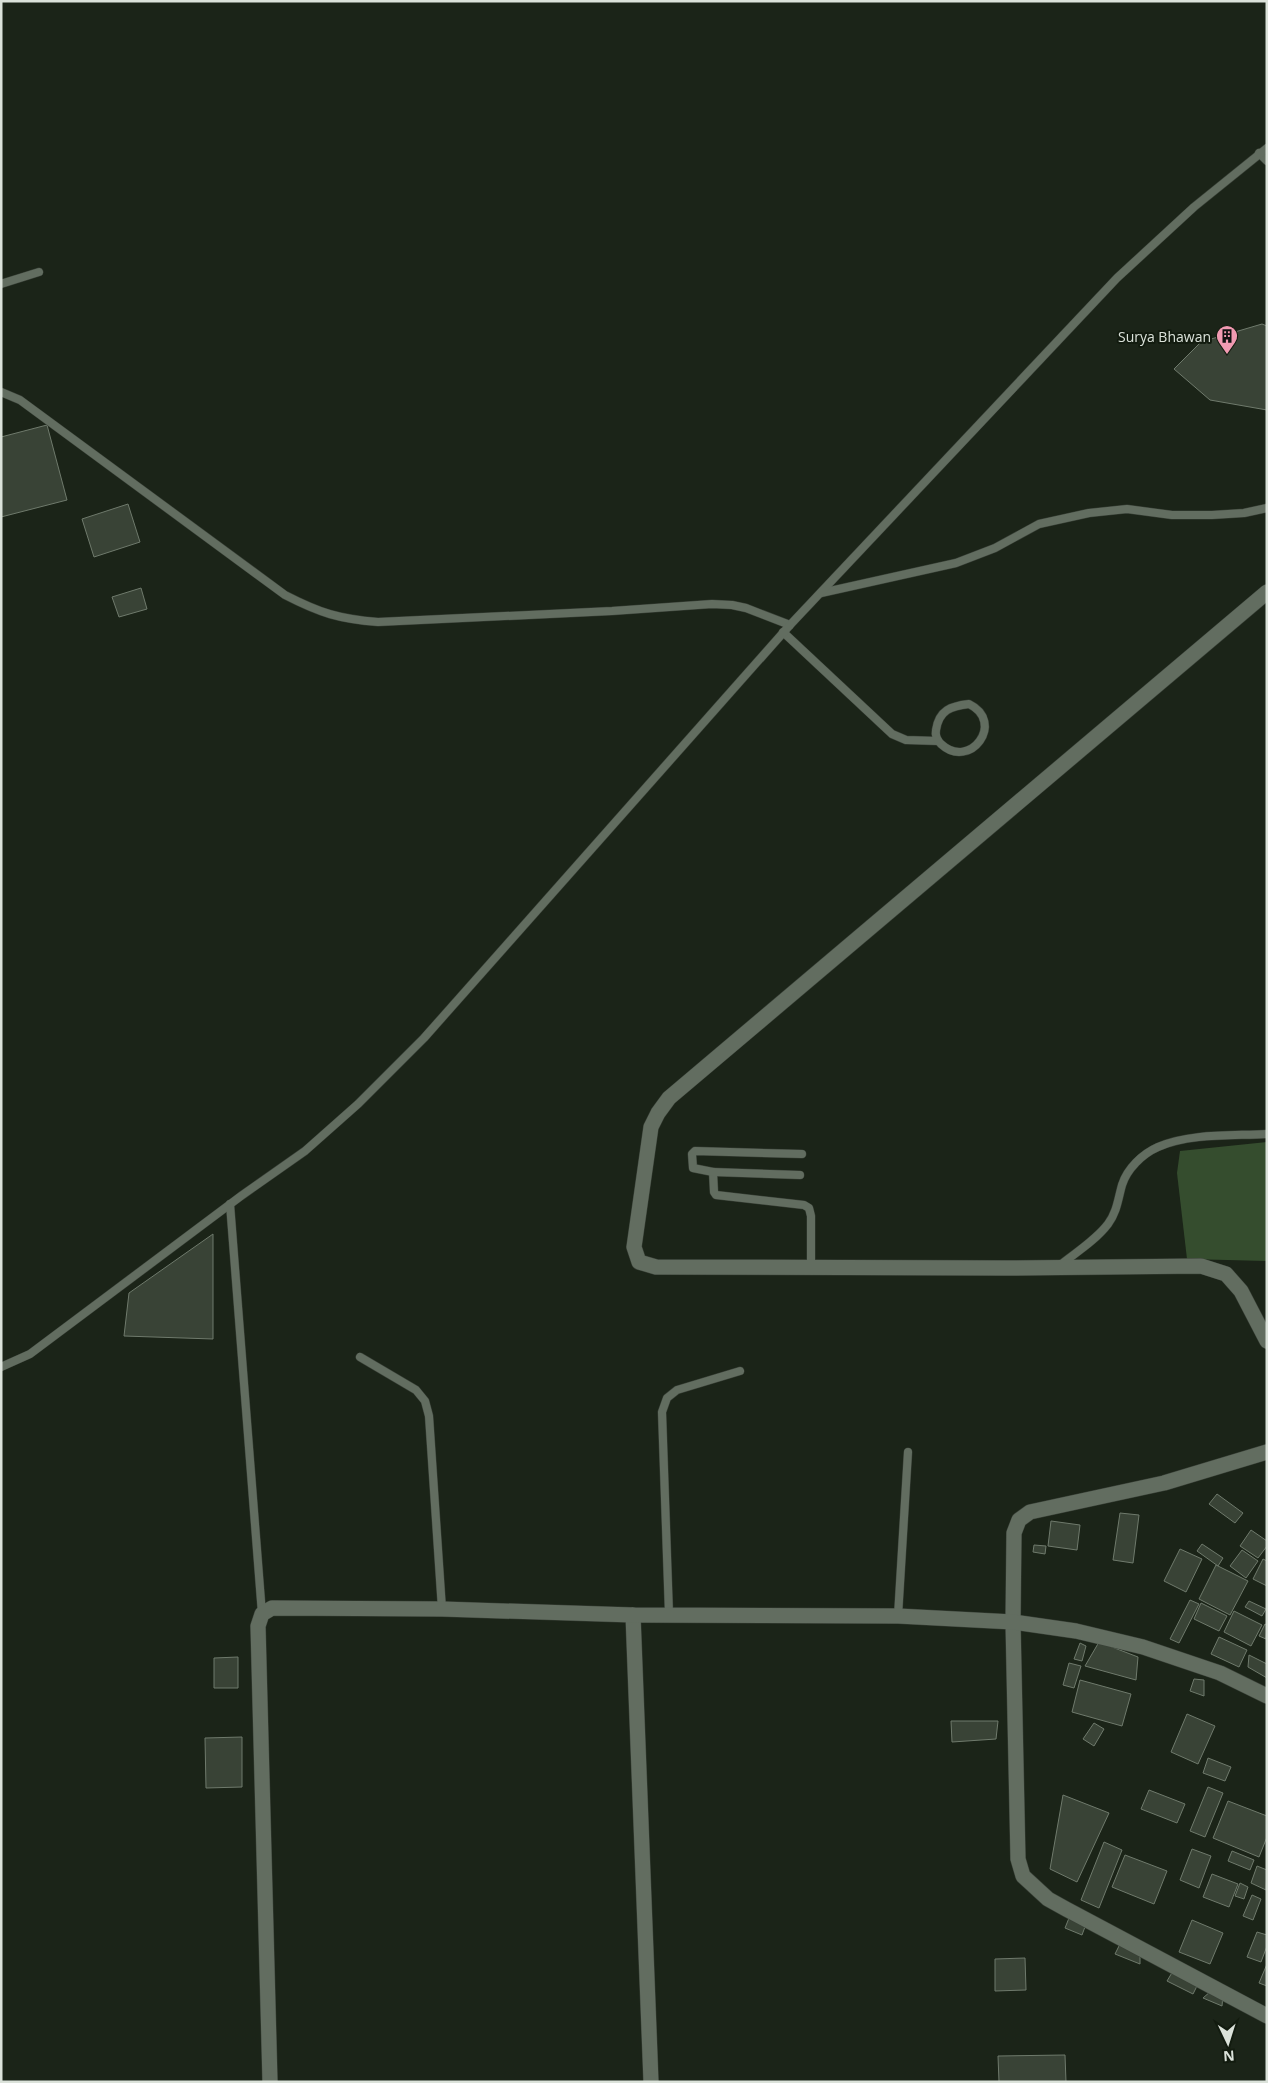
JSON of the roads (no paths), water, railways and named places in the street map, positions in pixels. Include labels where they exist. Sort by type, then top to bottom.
[{"type":"street","points":[[1267,592],[669,1098],[651,1127],[634,1247],[639,1262],[656,1267],[1201,1266],[1226,1274],[1242,1291],[1267,1341]]},
{"type":"street","points":[[1267,1452],[1164,1483],[1030,1512],[1019,1520],[1014,1533],[1013,1622],[1018,1859],[1023,1876],[1048,1899],[1267,2016]]},
{"type":"street","points":[[270,2082],[258,1626],[262,1614],[272,1608],[898,1616],[1013,1622],[1076,1631],[1143,1646],[1220,1673],[1267,1696]]},
{"type":"street","points":[[633,1614],[651,2082]]},
{"type":"lane","points":[[1,1368],[30,1354],[230,1204],[305,1151],[358,1104],[424,1038],[783,632],[1117,278],[1194,208],[1267,148]]},
{"type":"lane","points":[[1259,154],[1267,161]]},
{"type":"lane","points":[[1,284],[39,272]]},
{"type":"lane","points":[[1,392],[20,400],[285,595],[312,610],[327,615],[345,620],[388,622],[732,604],[790,625]]},
{"type":"lane","points":[[820,593],[956,563],[995,548],[1039,524],[1089,513],[1128,508],[1172,515],[1212,515],[1244,513],[1267,508]]},
{"type":"lane","points":[[783,632],[892,734],[906,740],[938,741],[951,750],[966,751],[981,740],[985,726],[983,716],[977,708],[969,704],[955,705],[942,712],[938,720],[936,733],[938,741]]},
{"type":"lane","points":[[1057,1267],[1098,1235],[1108,1224],[1116,1212],[1123,1183],[1130,1169],[1140,1158],[1157,1147],[1177,1140],[1267,1134]]},
{"type":"lane","points":[[800,1175],[713,1172],[693,1168],[693,1152],[720,1150],[802,1154]]},
{"type":"lane","points":[[713,1172],[714,1192],[716,1195],[804,1205],[809,1208],[811,1216],[811,1266]]},
{"type":"lane","points":[[230,1204],[262,1614]]},
{"type":"lane","points":[[360,1357],[416,1390],[425,1401],[429,1416],[442,1609]]},
{"type":"lane","points":[[669,1614],[662,1412],[667,1398],[677,1390],[740,1371]]},
{"type":"lane","points":[[898,1616],[908,1452]]},
{"type":"place","name":"Surya Bhawan","points":[[1227,355]]}]
